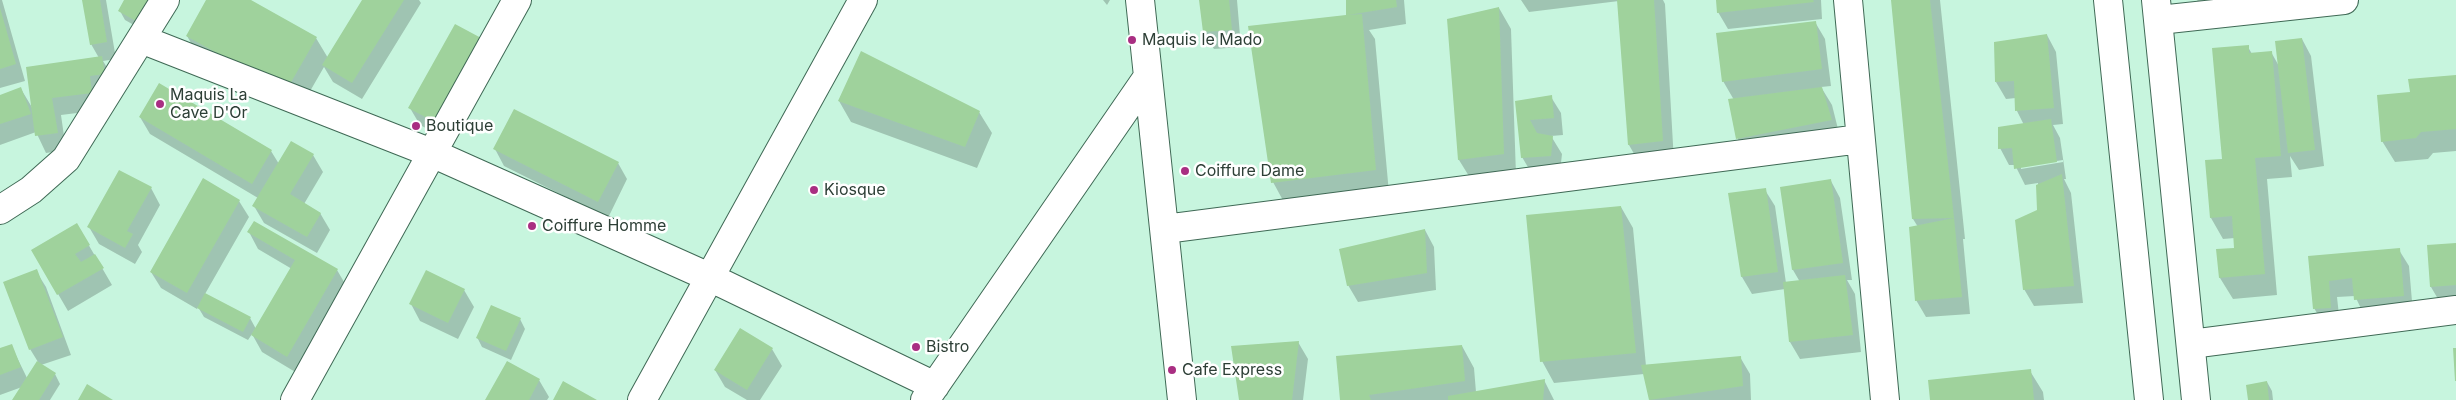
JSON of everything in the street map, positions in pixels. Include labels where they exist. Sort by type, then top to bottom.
[{"type":"street","points":[[0,210],[31,190],[66,159],[165,0]]},
{"type":"street","points":[[295,400],[434,154],[517,0]]},
{"type":"street","points":[[642,400],[708,276],[863,0]]},
{"type":"street","points":[[1140,0],[1182,400]]},
{"type":"street","points":[[1848,0],[1885,400]]},
{"type":"street","points":[[2108,0],[2149,400]]},
{"type":"street","points":[[2196,400],[2157,10],[2344,0]]},
{"type":"street","points":[[141,40],[434,154],[708,276],[930,393],[1147,78]]},
{"type":"street","points":[[1165,229],[1860,139]]},
{"type":"street","points":[[2191,344],[2456,310]]},
{"type":"building","points":[[82,0],[100,0],[107,42],[90,45]]},
{"type":"building","points":[[124,0],[148,0],[136,21],[118,11]]},
{"type":"building","points":[[206,0],[251,0],[317,37],[286,91],[186,36]]},
{"type":"building","points":[[362,0],[404,0],[352,83],[322,65]]},
{"type":"building","points":[[1199,0],[1229,0],[1232,30],[1203,32]]},
{"type":"building","points":[[1346,0],[1396,0],[1397,7],[1348,15],[1362,14],[1376,170],[1271,183],[1248,26],[1346,15]]},
{"type":"building","points":[[1617,0],[1654,0],[1663,141],[1628,145]]},
{"type":"building","points":[[1716,0],[1813,0],[1814,2],[1717,13]]},
{"type":"building","points":[[1891,0],[1930,0],[1954,218],[1912,219]]},
{"type":"building","points":[[1499,7],[1504,154],[1458,160],[1447,19]]},
{"type":"building","points":[[0,8],[16,64],[0,69]]},
{"type":"building","points":[[1816,21],[1822,69],[1722,82],[1716,33]]},
{"type":"building","points":[[455,24],[483,39],[435,122],[408,108]]},
{"type":"building","points":[[2047,34],[2054,108],[2015,111],[2014,81],[1995,82],[1994,42]]},
{"type":"building","points":[[2302,38],[2315,150],[2288,153],[2275,41]]},
{"type":"building","points":[[2249,45],[2249,53],[2272,51],[2281,156],[2255,158],[2265,274],[2219,278],[2216,249],[2234,248],[2232,216],[2210,218],[2205,160],[2222,159],[2212,48]]},
{"type":"building","points":[[861,51],[980,111],[965,147],[838,101]]},
{"type":"building","points":[[102,56],[105,74],[90,76],[92,93],[52,98],[58,133],[35,136],[26,67]]},
{"type":"building","points":[[2456,75],[2456,129],[2421,132],[2416,138],[2381,142],[2377,95],[2410,92],[2408,79]]},
{"type":"building","points":[[159,83],[272,150],[252,184],[139,117]]},
{"type":"building","points":[[21,87],[31,114],[0,124],[0,95]]},
{"type":"building","points":[[1822,87],[1832,120],[1736,139],[1728,99]]},
{"type":"building","points":[[1552,95],[1554,118],[1530,120],[1537,133],[1553,136],[1551,156],[1521,158],[1515,101]]},
{"type":"building","points":[[514,109],[619,162],[598,202],[493,149]]},
{"type":"building","points":[[2051,119],[2057,162],[2014,169],[2012,148],[1998,149],[1998,127]]},
{"type":"building","points":[[291,141],[314,154],[290,194],[321,213],[307,237],[252,206]]},
{"type":"building","points":[[119,170],[152,187],[127,231],[133,234],[125,248],[87,227]]},
{"type":"building","points":[[2062,174],[2074,286],[2023,290],[2015,220],[2037,210],[2036,185]]},
{"type":"building","points":[[203,178],[240,200],[187,293],[150,272]]},
{"type":"building","points":[[1831,179],[1843,263],[1792,270],[1780,187]]},
{"type":"building","points":[[1766,188],[1778,272],[1741,277],[1728,193]]},
{"type":"building","points":[[1621,206],[1636,353],[1540,362],[1526,215]]},
{"type":"building","points":[[1954,218],[1962,297],[1915,301],[1909,227]]},
{"type":"building","points":[[254,221],[338,269],[287,357],[251,335],[295,260],[247,232]]},
{"type":"building","points":[[77,223],[90,245],[75,254],[81,262],[95,254],[104,268],[57,295],[31,250]]},
{"type":"building","points":[[1425,229],[1427,273],[1347,286],[1339,249]]},
{"type":"building","points":[[2456,243],[2456,285],[2430,287],[2427,245]]},
{"type":"building","points":[[2400,248],[2404,296],[2354,300],[2352,278],[2329,281],[2331,308],[2313,309],[2308,256]]},
{"type":"building","points":[[37,269],[63,337],[29,350],[3,282]]},
{"type":"building","points":[[426,270],[465,289],[448,323],[409,304]]},
{"type":"building","points":[[1845,275],[1853,335],[1789,342],[1783,282]]},
{"type":"building","points":[[205,293],[251,317],[243,332],[197,308]]},
{"type":"building","points":[[491,305],[521,318],[506,351],[476,338]]},
{"type":"building","points":[[740,328],[773,348],[747,390],[714,370]]},
{"type":"building","points":[[1299,341],[1292,400],[1239,400],[1231,346]]},
{"type":"building","points":[[12,344],[21,367],[0,375],[0,348]]},
{"type":"building","points":[[1462,345],[1465,381],[1369,395],[1371,400],[1340,400],[1336,356]]},
{"type":"building","points":[[2453,348],[2456,348],[2456,381],[2455,381]]},
{"type":"building","points":[[1741,356],[1743,386],[1649,400],[1641,365]]},
{"type":"building","points":[[37,361],[56,373],[39,400],[12,400]]},
{"type":"building","points":[[507,361],[540,379],[529,400],[485,400]]},
{"type":"building","points":[[2031,369],[2034,400],[1930,400],[1928,380]]},
{"type":"building","points":[[1545,379],[1543,400],[1448,400],[1448,396]]},
{"type":"building","points":[[563,381],[597,400],[553,400]]},
{"type":"building","points":[[2267,381],[2269,400],[2248,400],[2246,385]]},
{"type":"building","points":[[87,384],[113,400],[78,400]]},
{"type":"place","name":"Maquis le Mado","points":[[1132,40]]},
{"type":"place","name":"Maquis La Cave D'Or","points":[[160,104]]},
{"type":"place","name":"Boutique","points":[[416,126]]},
{"type":"place","name":"Coiffure Dame","points":[[1185,171]]},
{"type":"place","name":"Kiosque","points":[[814,190]]},
{"type":"place","name":"Coiffure Homme","points":[[532,226]]},
{"type":"place","name":"Bistro","points":[[916,347]]},
{"type":"place","name":"Cafe Express","points":[[1172,370]]}]
